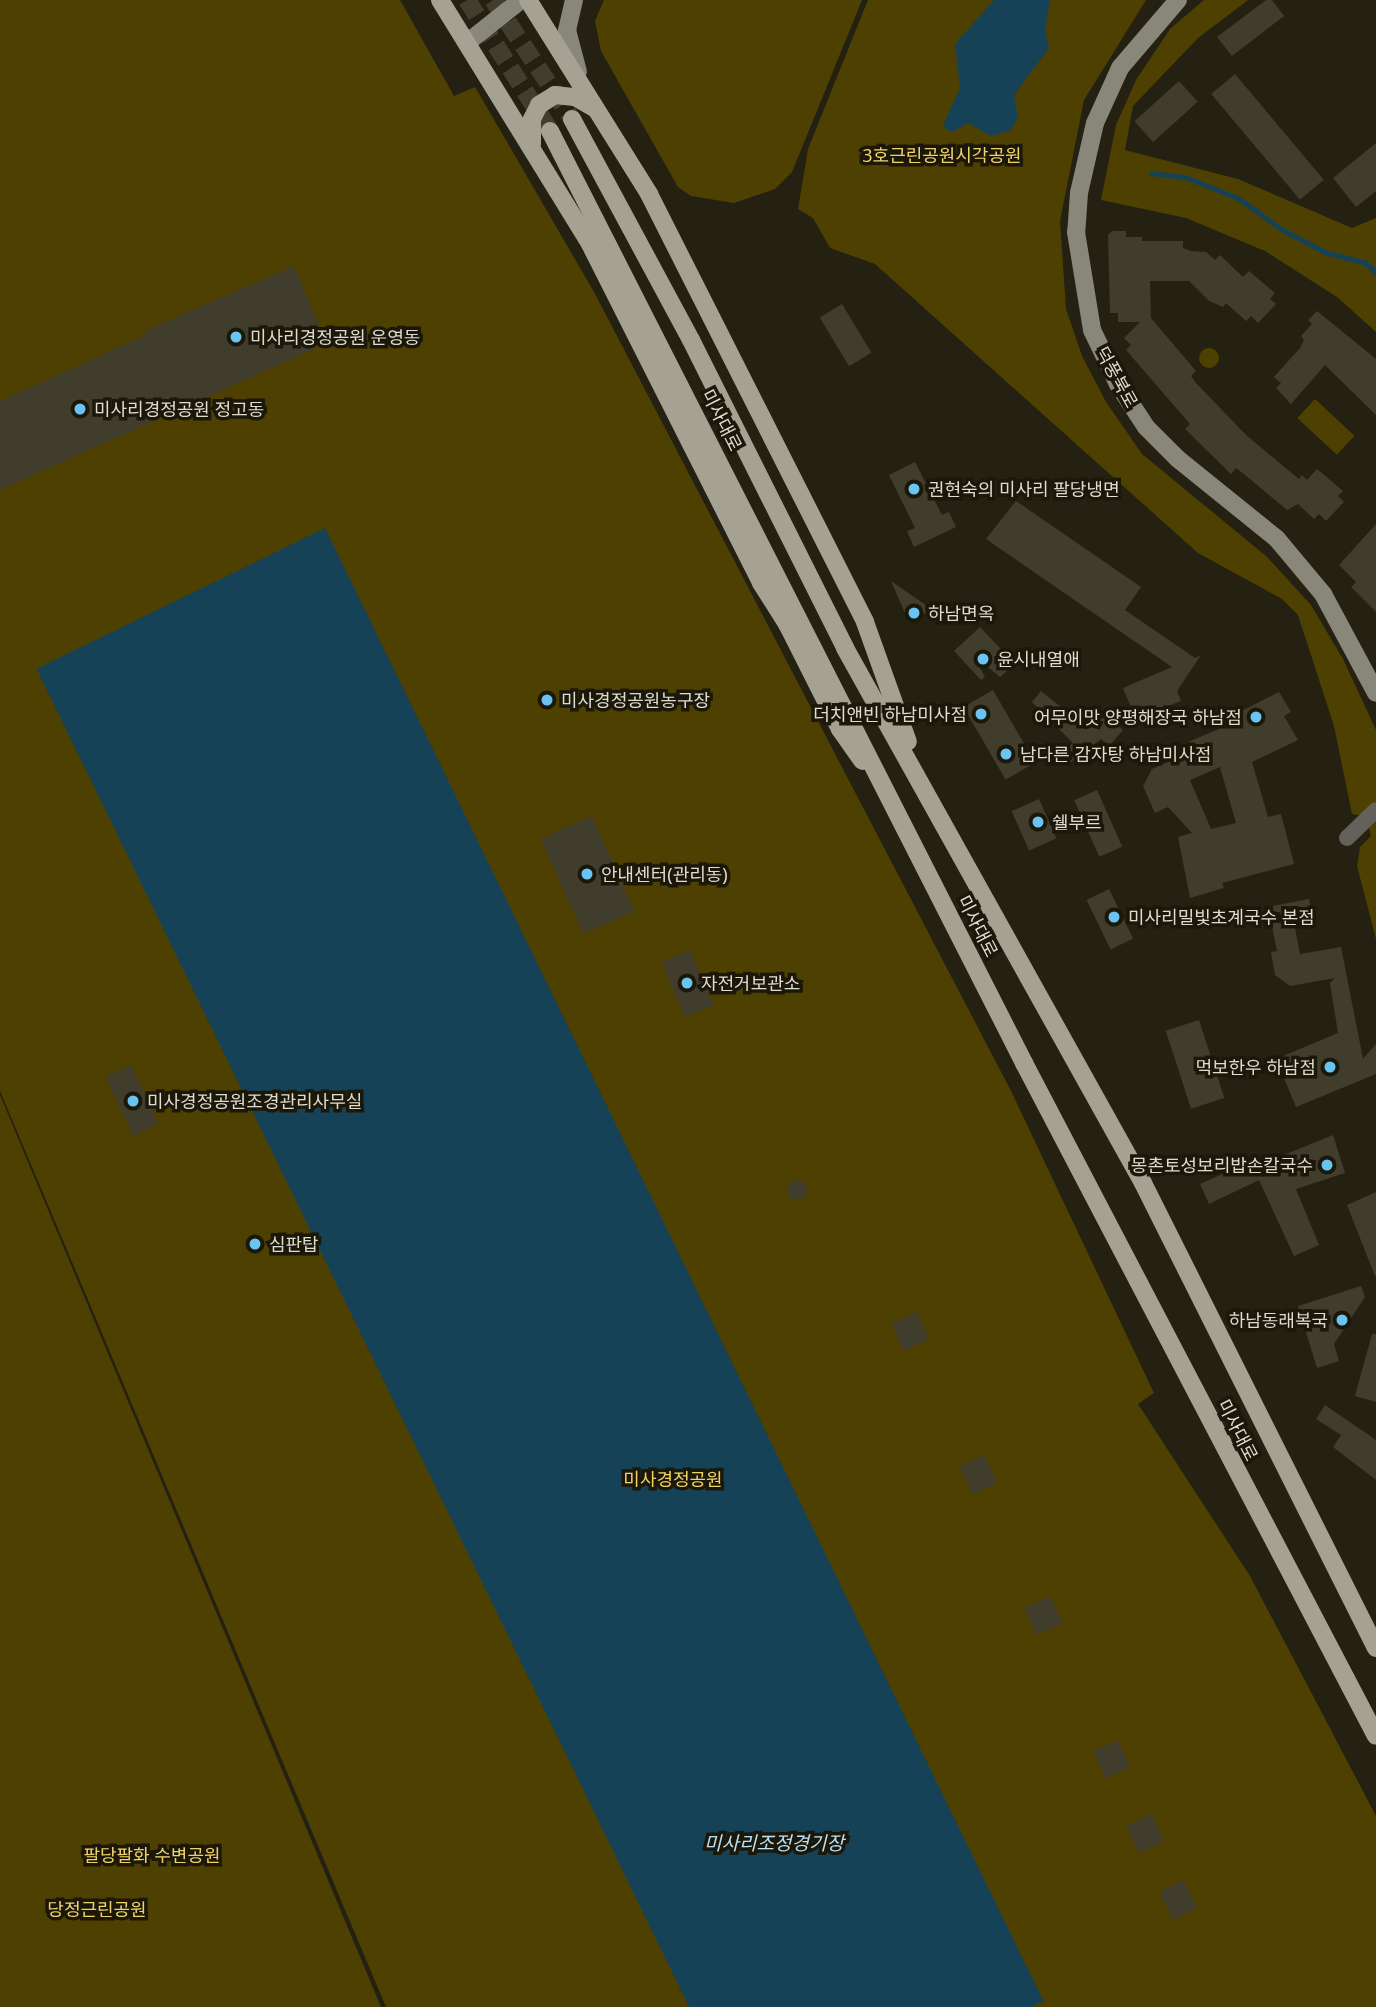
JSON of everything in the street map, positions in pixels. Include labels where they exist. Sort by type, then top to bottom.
[{"type":"main road","points":[[440,0],[532,144],[590,244],[840,729],[890,800]]},
{"type":"main road","points":[[528,0],[649,194],[865,622],[924,785]]},
{"type":"main road","points":[[532,144],[532,119],[539,105],[555,95],[575,97],[592,104]]},
{"type":"main road","name":"미사대로","points":[[572,119],[691,340],[845,648],[924,785],[1143,1182],[1376,1648]]},
{"type":"main road","name":"미사대로","points":[[550,131],[890,800],[1376,1737]]},
{"type":"street","points":[[468,42],[521,0]]},
{"type":"street","points":[[574,0],[568,19],[569,52],[592,104]]},
{"type":"street","name":"덕풍북로","points":[[1178,0],[1120,68],[1095,123],[1079,193],[1076,232],[1092,330],[1118,384],[1146,427],[1178,459],[1278,539],[1323,594],[1376,693]]},
{"type":"street","points":[[1347,838],[1376,810]]},
{"type":"green space","name":"미사경정공원","points":[[0,0],[400,0],[454,96],[475,87],[594,292],[1011,1091],[1154,1393],[1138,1404],[1250,1576],[1376,1816],[1376,2007],[386,2007],[0,1091]]},
{"type":"green space","points":[[604,0],[862,0],[792,172],[775,189],[734,203],[691,196],[678,187],[601,51],[595,21]]},
{"type":"green space","name":"3호근린공원시각공원","points":[[868,0],[1146,0],[1084,100],[1060,221],[1066,309],[1082,356],[1106,402],[1142,454],[1266,556],[1311,605],[1343,659],[1376,730],[1376,939],[1357,866],[1360,847],[1371,836],[1366,816],[1352,814],[1334,726],[1298,615],[1282,599],[1198,553],[875,264],[830,248],[813,218],[798,209],[808,149]]},
{"type":"green space","points":[[1204,0],[1248,0],[1198,38],[1133,106],[1125,150],[1238,179],[1352,228],[1376,218],[1376,332],[1337,297],[1265,251],[1186,218],[1101,200],[1116,125],[1136,80],[1170,29]]},
{"type":"green space","points":[[1209,348],[1216,351],[1219,358],[1216,365],[1209,368],[1202,365],[1199,358],[1202,351]]},
{"type":"green space","points":[[1315,399],[1354,436],[1337,455],[1297,418]]},
{"type":"green space","name":"팔당팔화 수변공원","points":[[0,1095],[381,2007],[0,2007]]},
{"type":"water","points":[[994,0],[1050,0],[1045,30],[1049,48],[1014,95],[1018,117],[1010,131],[991,136],[968,123],[953,132],[945,129],[944,123],[960,88],[955,44]]},
{"type":"water","name":"미사리조정경기장","points":[[325,528],[1043,2001],[1031,2007],[689,2007],[36,669]]},
{"type":"building","points":[[1266,0],[1272,0],[1284,16],[1232,56],[1217,37]]},
{"type":"building","points":[[1235,74],[1324,180],[1300,200],[1211,94]]},
{"type":"building","points":[[1179,81],[1198,102],[1153,142],[1134,121]]},
{"type":"building","points":[[1376,143],[1376,191],[1356,207],[1333,178]]},
{"type":"building","points":[[1112,231],[1126,231],[1126,237],[1142,237],[1142,241],[1183,241],[1183,248],[1206,252],[1215,260],[1220,255],[1243,277],[1249,271],[1275,293],[1270,299],[1276,304],[1258,323],[1251,316],[1246,321],[1226,303],[1223,307],[1209,301],[1189,281],[1150,281],[1151,318],[1196,371],[1191,376],[1196,383],[1247,436],[1299,479],[1302,475],[1307,480],[1317,469],[1343,491],[1338,496],[1344,502],[1326,521],[1319,514],[1314,519],[1298,504],[1287,510],[1236,468],[1231,474],[1185,429],[1190,424],[1126,350],[1131,345],[1124,338],[1140,322],[1118,322],[1118,313],[1110,313],[1108,235]]},
{"type":"building","points":[[294,266],[327,343],[0,490],[0,401],[146,335],[144,331]]},
{"type":"building","points":[[842,304],[871,353],[849,366],[820,317]]},
{"type":"building","points":[[1317,311],[1376,359],[1376,415],[1325,365],[1291,404],[1276,388],[1281,383],[1274,377],[1300,348],[1304,340],[1301,336],[1312,324],[1308,320]]},
{"type":"building","points":[[915,462],[942,515],[949,512],[956,527],[914,547],[907,531],[915,528],[889,475]]},
{"type":"building","points":[[1016,501],[1141,587],[1125,610],[1195,658],[1201,655],[1177,691],[1181,701],[1136,719],[1123,688],[1172,667],[986,539]]},
{"type":"building","points":[[1376,524],[1376,612],[1351,587],[1356,582],[1339,565]]},
{"type":"building","points":[[891,581],[933,610],[908,620]]},
{"type":"building","points":[[980,627],[1015,664],[1000,677],[973,655],[985,677],[981,680],[954,651]]},
{"type":"building","points":[[993,690],[1035,763],[1006,780],[964,707]]},
{"type":"building","points":[[1041,691],[1081,723],[1095,706],[1123,730],[1109,746],[1101,739],[1066,766],[1058,755],[1073,743],[1032,702]]},
{"type":"building","points":[[1279,692],[1291,712],[1284,716],[1298,740],[1252,762],[1268,817],[1281,814],[1294,864],[1222,883],[1224,888],[1190,898],[1178,837],[1192,833],[1168,807],[1155,813],[1143,786],[1152,769],[1192,752],[1188,742],[1231,724],[1228,718]],"holes":[[[1220,767],[1236,823],[1211,829],[1190,780]]]},
{"type":"building","points":[[1097,790],[1122,847],[1099,857],[1074,800]]},
{"type":"building","points":[[1039,799],[1056,838],[1029,850],[1012,811]]},
{"type":"building","name":"안내센터(관리동)","points":[[592,816],[634,911],[583,934],[541,839]]},
{"type":"building","points":[[1109,889],[1133,938],[1111,949],[1087,900]]},
{"type":"building","points":[[1309,899],[1314,924],[1295,928],[1300,954],[1341,947],[1363,1059],[1376,1044],[1376,1074],[1296,1107],[1276,1059],[1338,1033],[1330,983],[1335,978],[1290,986],[1275,975],[1271,952],[1277,951],[1268,907]]},
{"type":"building","name":"자전거보관소","points":[[690,950],[713,1005],[685,1017],[661,962]]},
{"type":"building","points":[[1199,1020],[1224,1098],[1191,1109],[1166,1031]]},
{"type":"building","name":"미사경정공원조경관리사무실","points":[[131,1065],[158,1124],[133,1136],[106,1077]]},
{"type":"building","points":[[1333,1135],[1345,1173],[1296,1189],[1319,1245],[1294,1256],[1259,1180],[1209,1204],[1200,1184],[1236,1168],[1238,1174]]},
{"type":"building","points":[[797,1180],[804,1183],[807,1190],[804,1197],[797,1200],[790,1197],[787,1190],[790,1183]]},
{"type":"building","points":[[1376,1192],[1376,1276],[1375,1276],[1347,1205]]},
{"type":"building","points":[[1361,1286],[1365,1297],[1334,1344],[1339,1361],[1317,1368],[1298,1306]]},
{"type":"building","points":[[917,1312],[929,1340],[903,1351],[891,1323]]},
{"type":"building","points":[[1372,1334],[1376,1334],[1376,1402],[1355,1396]]},
{"type":"building","points":[[1325,1405],[1376,1440],[1376,1480],[1333,1447],[1341,1435],[1316,1419]]},
{"type":"building","points":[[984,1455],[997,1483],[973,1495],[960,1466]]},
{"type":"building","points":[[1051,1596],[1063,1624],[1036,1635],[1024,1607]]},
{"type":"building","points":[[1118,1740],[1130,1768],[1105,1778],[1093,1751]]},
{"type":"building","points":[[1152,1814],[1164,1841],[1139,1853],[1126,1825]]},
{"type":"building","points":[[1184,1880],[1197,1908],[1173,1920],[1160,1891]]},
{"type":"waterway","points":[[1151,173],[1185,177],[1238,198],[1281,229],[1325,252],[1366,263],[1376,273]]},
{"type":"tunnel","points":[[467,0],[550,131]]},
{"type":"tunnel","points":[[493,0],[572,119]]},
{"type":"place","name":"미사리경정공원 운영동","points":[[236,337]]},
{"type":"place","name":"미사리경정공원 정고동","points":[[80,409]]},
{"type":"place","name":"권현숙의 미사리 팔당냉면","points":[[914,489]]},
{"type":"place","name":"하남면옥","points":[[914,613]]},
{"type":"place","name":"윤시내열애","points":[[983,659]]},
{"type":"place","name":"미사경정공원농구장","points":[[547,700]]},
{"type":"place","name":"더치앤빈 하남미사점","points":[[981,714]]},
{"type":"place","name":"어무이맛 양평해장국 하남점","points":[[1256,717]]},
{"type":"place","name":"남다른 감자탕 하남미사점","points":[[1006,754]]},
{"type":"place","name":"쉘부르","points":[[1038,822]]},
{"type":"place","name":"안내센터(관리동)","points":[[587,874]]},
{"type":"place","name":"미사리밀빛초계국수 본점","points":[[1114,917]]},
{"type":"place","name":"자전거보관소","points":[[687,983]]},
{"type":"place","name":"먹보한우 하남점","points":[[1330,1067]]},
{"type":"place","name":"미사경정공원조경관리사무실","points":[[133,1101]]},
{"type":"place","name":"몽촌토성보리밥손칼국수","points":[[1327,1165]]},
{"type":"place","name":"심판탑","points":[[255,1244]]},
{"type":"place","name":"하남동래복국","points":[[1342,1320]]},
{"type":"park label","name":"당정근린공원","points":[[97,1909]]}]
